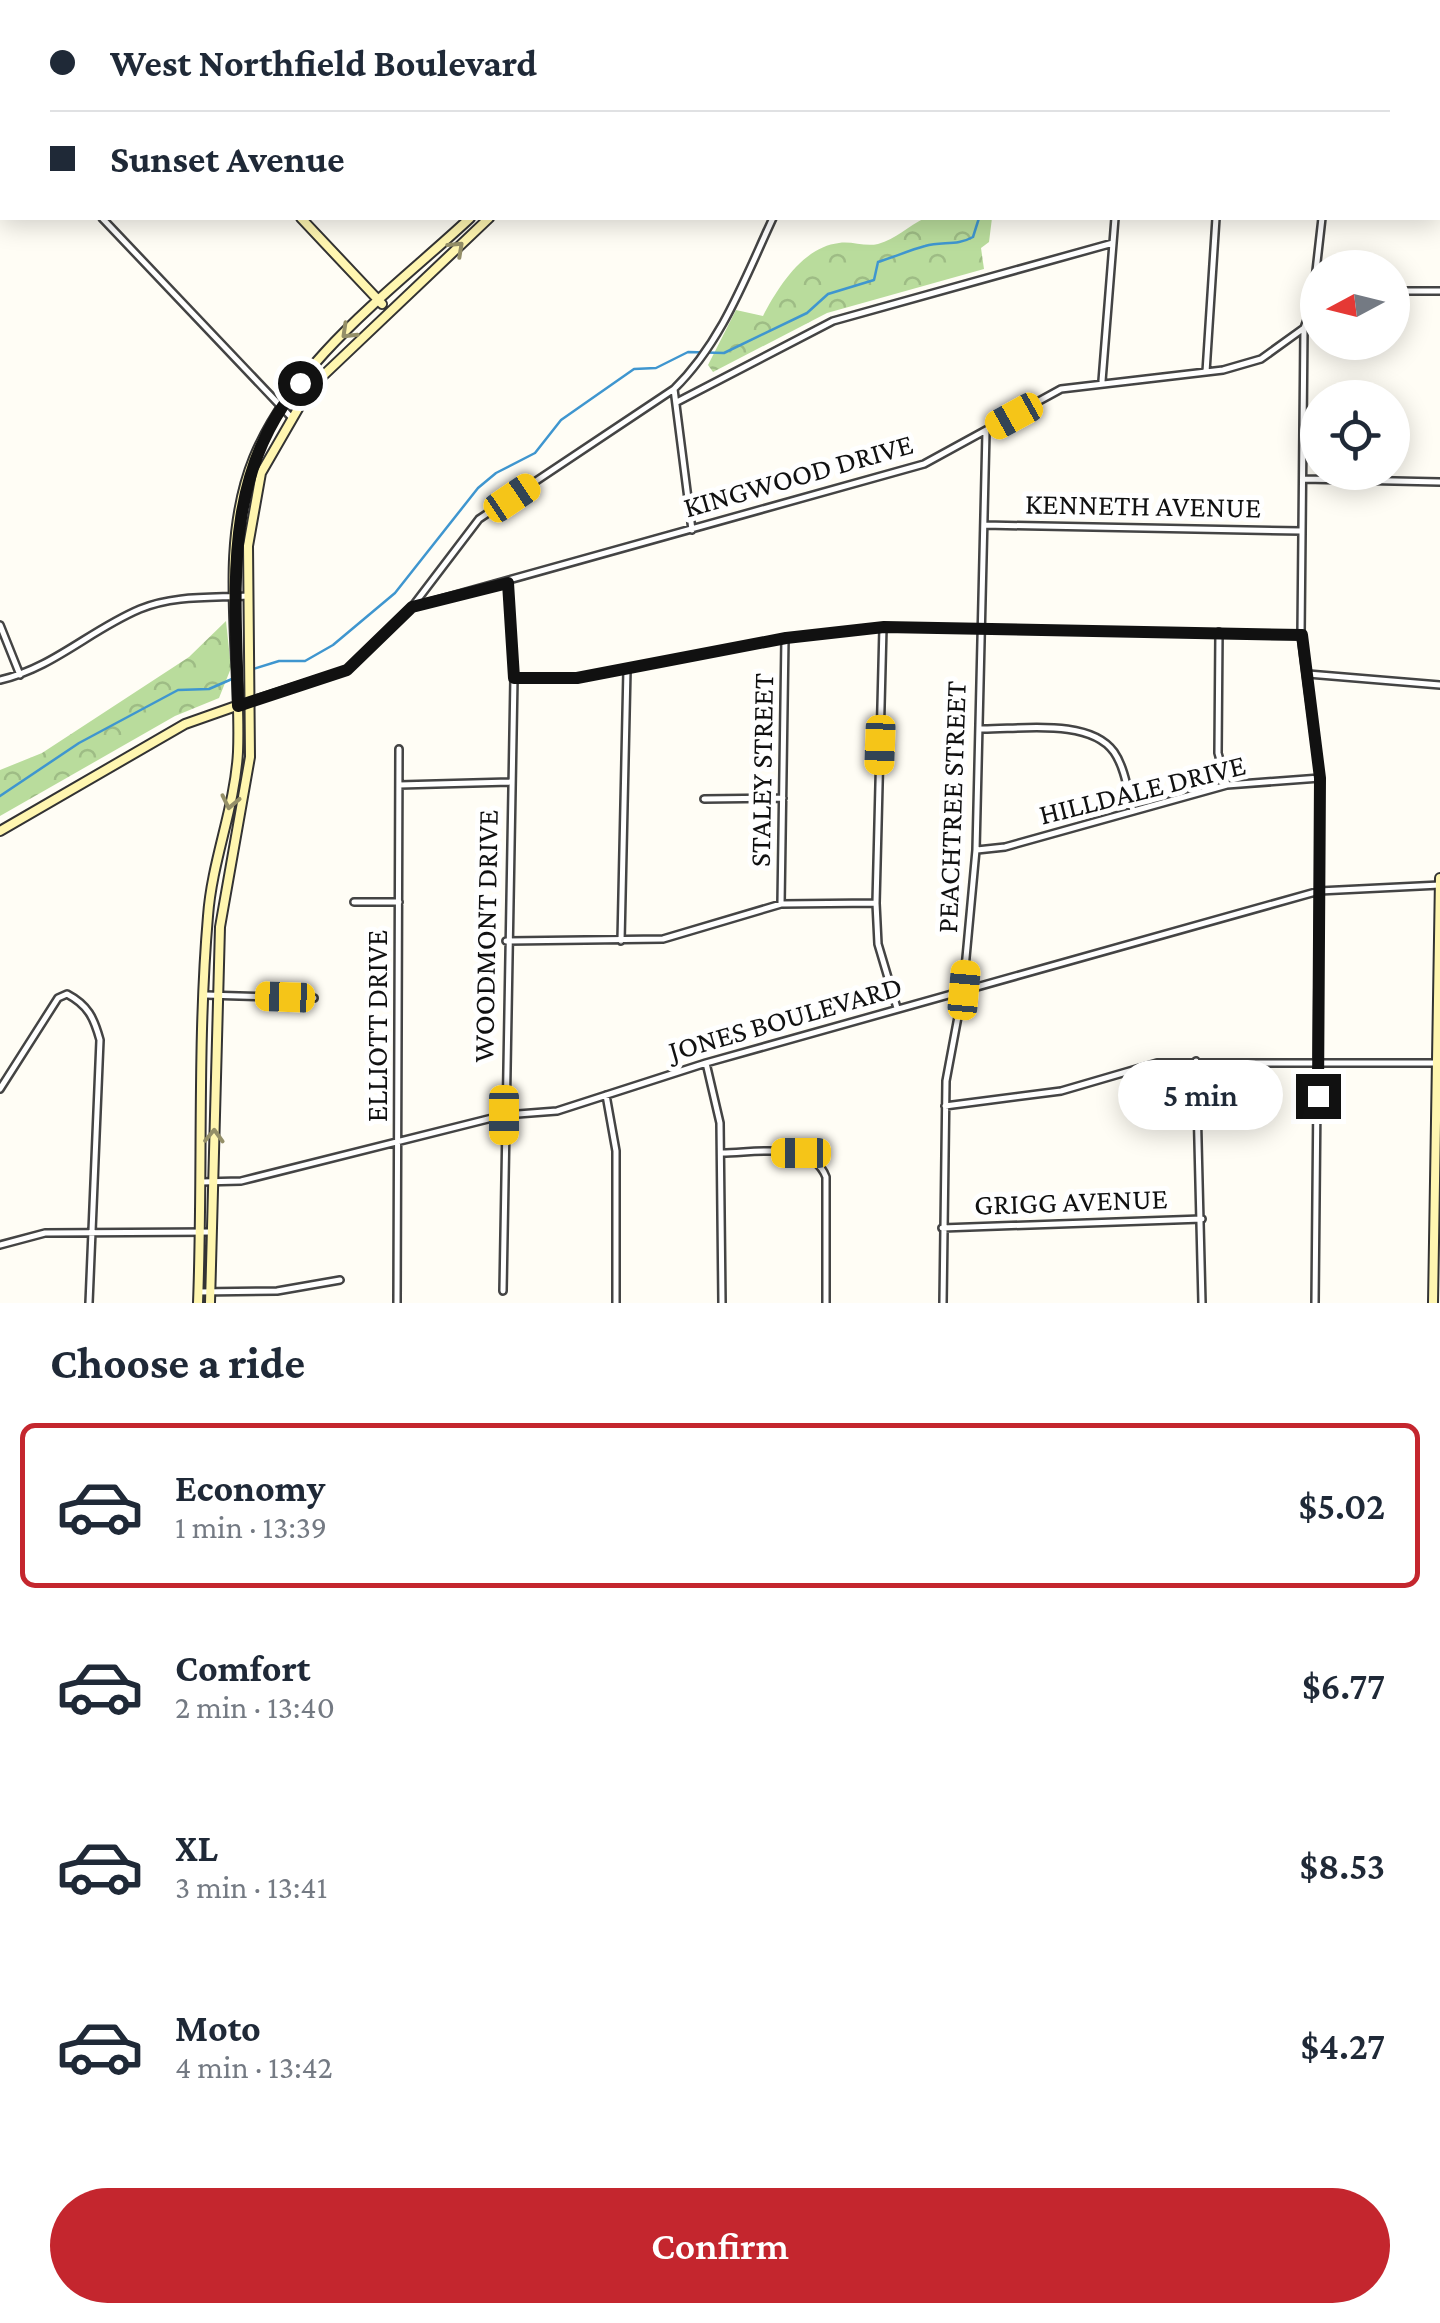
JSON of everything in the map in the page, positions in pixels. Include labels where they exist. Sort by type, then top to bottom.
[{"type":"main road","points":[[303,220],[388,311]]},
{"type":"main road","points":[[198,1303],[208,916],[232,796],[238,706],[236,597],[240,504],[253,459],[280,407],[320,358],[468,220]]},
{"type":"main road","points":[[210,1303],[224,890],[250,756],[248,596],[252,508],[262,473],[290,416],[310,388],[488,220]]},
{"type":"main road","points":[[426,258],[436,268]]},
{"type":"main road","points":[[0,831],[185,724],[250,701]]},
{"type":"main road","points":[[1433,1303],[1440,883]]},
{"type":"street","points":[[104,220],[290,416]]},
{"type":"street","points":[[250,701],[347,670],[412,607],[479,519],[674,389],[709,349],[772,220]]},
{"type":"street","points":[[1102,381],[1115,220]]},
{"type":"street","points":[[1206,372],[1216,220]]},
{"type":"street","points":[[1318,250],[1322,220]]},
{"type":"street","points":[[677,402],[833,321],[1113,243]]},
{"type":"street","points":[[1410,291],[1440,291]]},
{"type":"street","name":"KINGWOOD DRIVE","points":[[412,607],[924,464],[1061,389],[1102,381],[1206,372],[1262,359],[1300,331]]},
{"type":"street","points":[[674,389],[692,530]]},
{"type":"street","name":"PEACHTREE STREET","points":[[944,1303],[945,1106],[964,990],[976,850],[986,432]]},
{"type":"street","points":[[1410,481],[1440,482]]},
{"type":"street","points":[[1303,490],[1302,635],[1320,778],[1315,1303]]},
{"type":"street","name":"KENNETH AVENUE","points":[[984,525],[1301,530]]},
{"type":"street","name":"WOODMONT DRIVE","points":[[503,1290],[506,941],[514,678],[508,583]]},
{"type":"street","points":[[0,680],[61,657],[141,609],[172,599],[248,596]]},
{"type":"street","points":[[0,625],[20,675]]},
{"type":"street","points":[[514,678],[577,678],[786,638],[884,627],[1302,635]]},
{"type":"street","points":[[884,627],[876,903],[878,944],[897,1008]]},
{"type":"street","points":[[1219,632],[1218,752],[1227,785]]},
{"type":"street","name":"STALEY STREET","points":[[781,904],[786,638]]},
{"type":"street","points":[[620,942],[627,668]]},
{"type":"street","points":[[1308,674],[1440,686]]},
{"type":"street","points":[[979,729],[1070,730],[1104,741],[1120,762],[1133,811]]},
{"type":"street","name":"ELLIOTT DRIVE","points":[[397,1303],[399,749]]},
{"type":"street","name":"HILLDALE DRIVE","points":[[976,850],[1005,847],[1227,785],[1320,778]]},
{"type":"street","points":[[398,785],[510,782]]},
{"type":"street","points":[[704,800],[783,798]]},
{"type":"street","name":"JONES BOULEVARD","points":[[201,1182],[260,1177],[504,1115],[557,1111],[706,1063],[1318,891],[1440,883]]},
{"type":"street","points":[[354,902],[398,902]]},
{"type":"street","points":[[506,941],[620,942],[682,936],[781,904],[876,903]]},
{"type":"street","points":[[0,1089],[58,998],[67,994],[79,1000],[94,1020],[100,1040],[90,1303]]},
{"type":"street","points":[[206,995],[314,998]]},
{"type":"street","points":[[945,1106],[1061,1091],[1138,1066],[1196,1060],[1439,1063]]},
{"type":"street","points":[[1196,1060],[1202,1303]]},
{"type":"street","points":[[706,1063],[718,1108],[722,1153],[722,1303]]},
{"type":"street","points":[[606,1095],[616,1151],[616,1303]]},
{"type":"street","points":[[722,1153],[801,1153],[822,1167],[826,1303]]},
{"type":"street","name":"GRIGG AVENUE","points":[[942,1228],[1202,1219]]},
{"type":"street","points":[[0,1245],[45,1233],[93,1230],[212,1232]]},
{"type":"street","points":[[198,1292],[277,1292],[340,1280]]},
{"type":"green space","points":[[922,220],[992,220],[989,242],[981,248],[984,269],[827,313],[713,372],[708,365],[736,310],[763,316],[793,270],[826,246],[878,244]]},
{"type":"green space","points":[[226,621],[231,668],[219,698],[175,716],[0,816],[0,770],[42,753],[189,657]]},
{"type":"waterway","points":[[253,669],[279,661],[305,661],[333,645],[395,593],[478,488],[496,473],[535,453],[561,420],[634,369],[656,368],[688,352],[724,353],[807,313],[828,294],[874,280],[878,262],[925,246],[973,237],[978,220]]},
{"type":"waterway","points":[[0,796],[79,743],[178,690],[209,689],[232,679]]},
{"type":"route","points":[[300,383],[280,407],[253,459],[240,504],[235,549],[238,706],[347,670],[412,607],[508,583],[514,678],[577,678],[786,638],[884,627],[1302,635],[1320,778],[1318,1096]]}]
